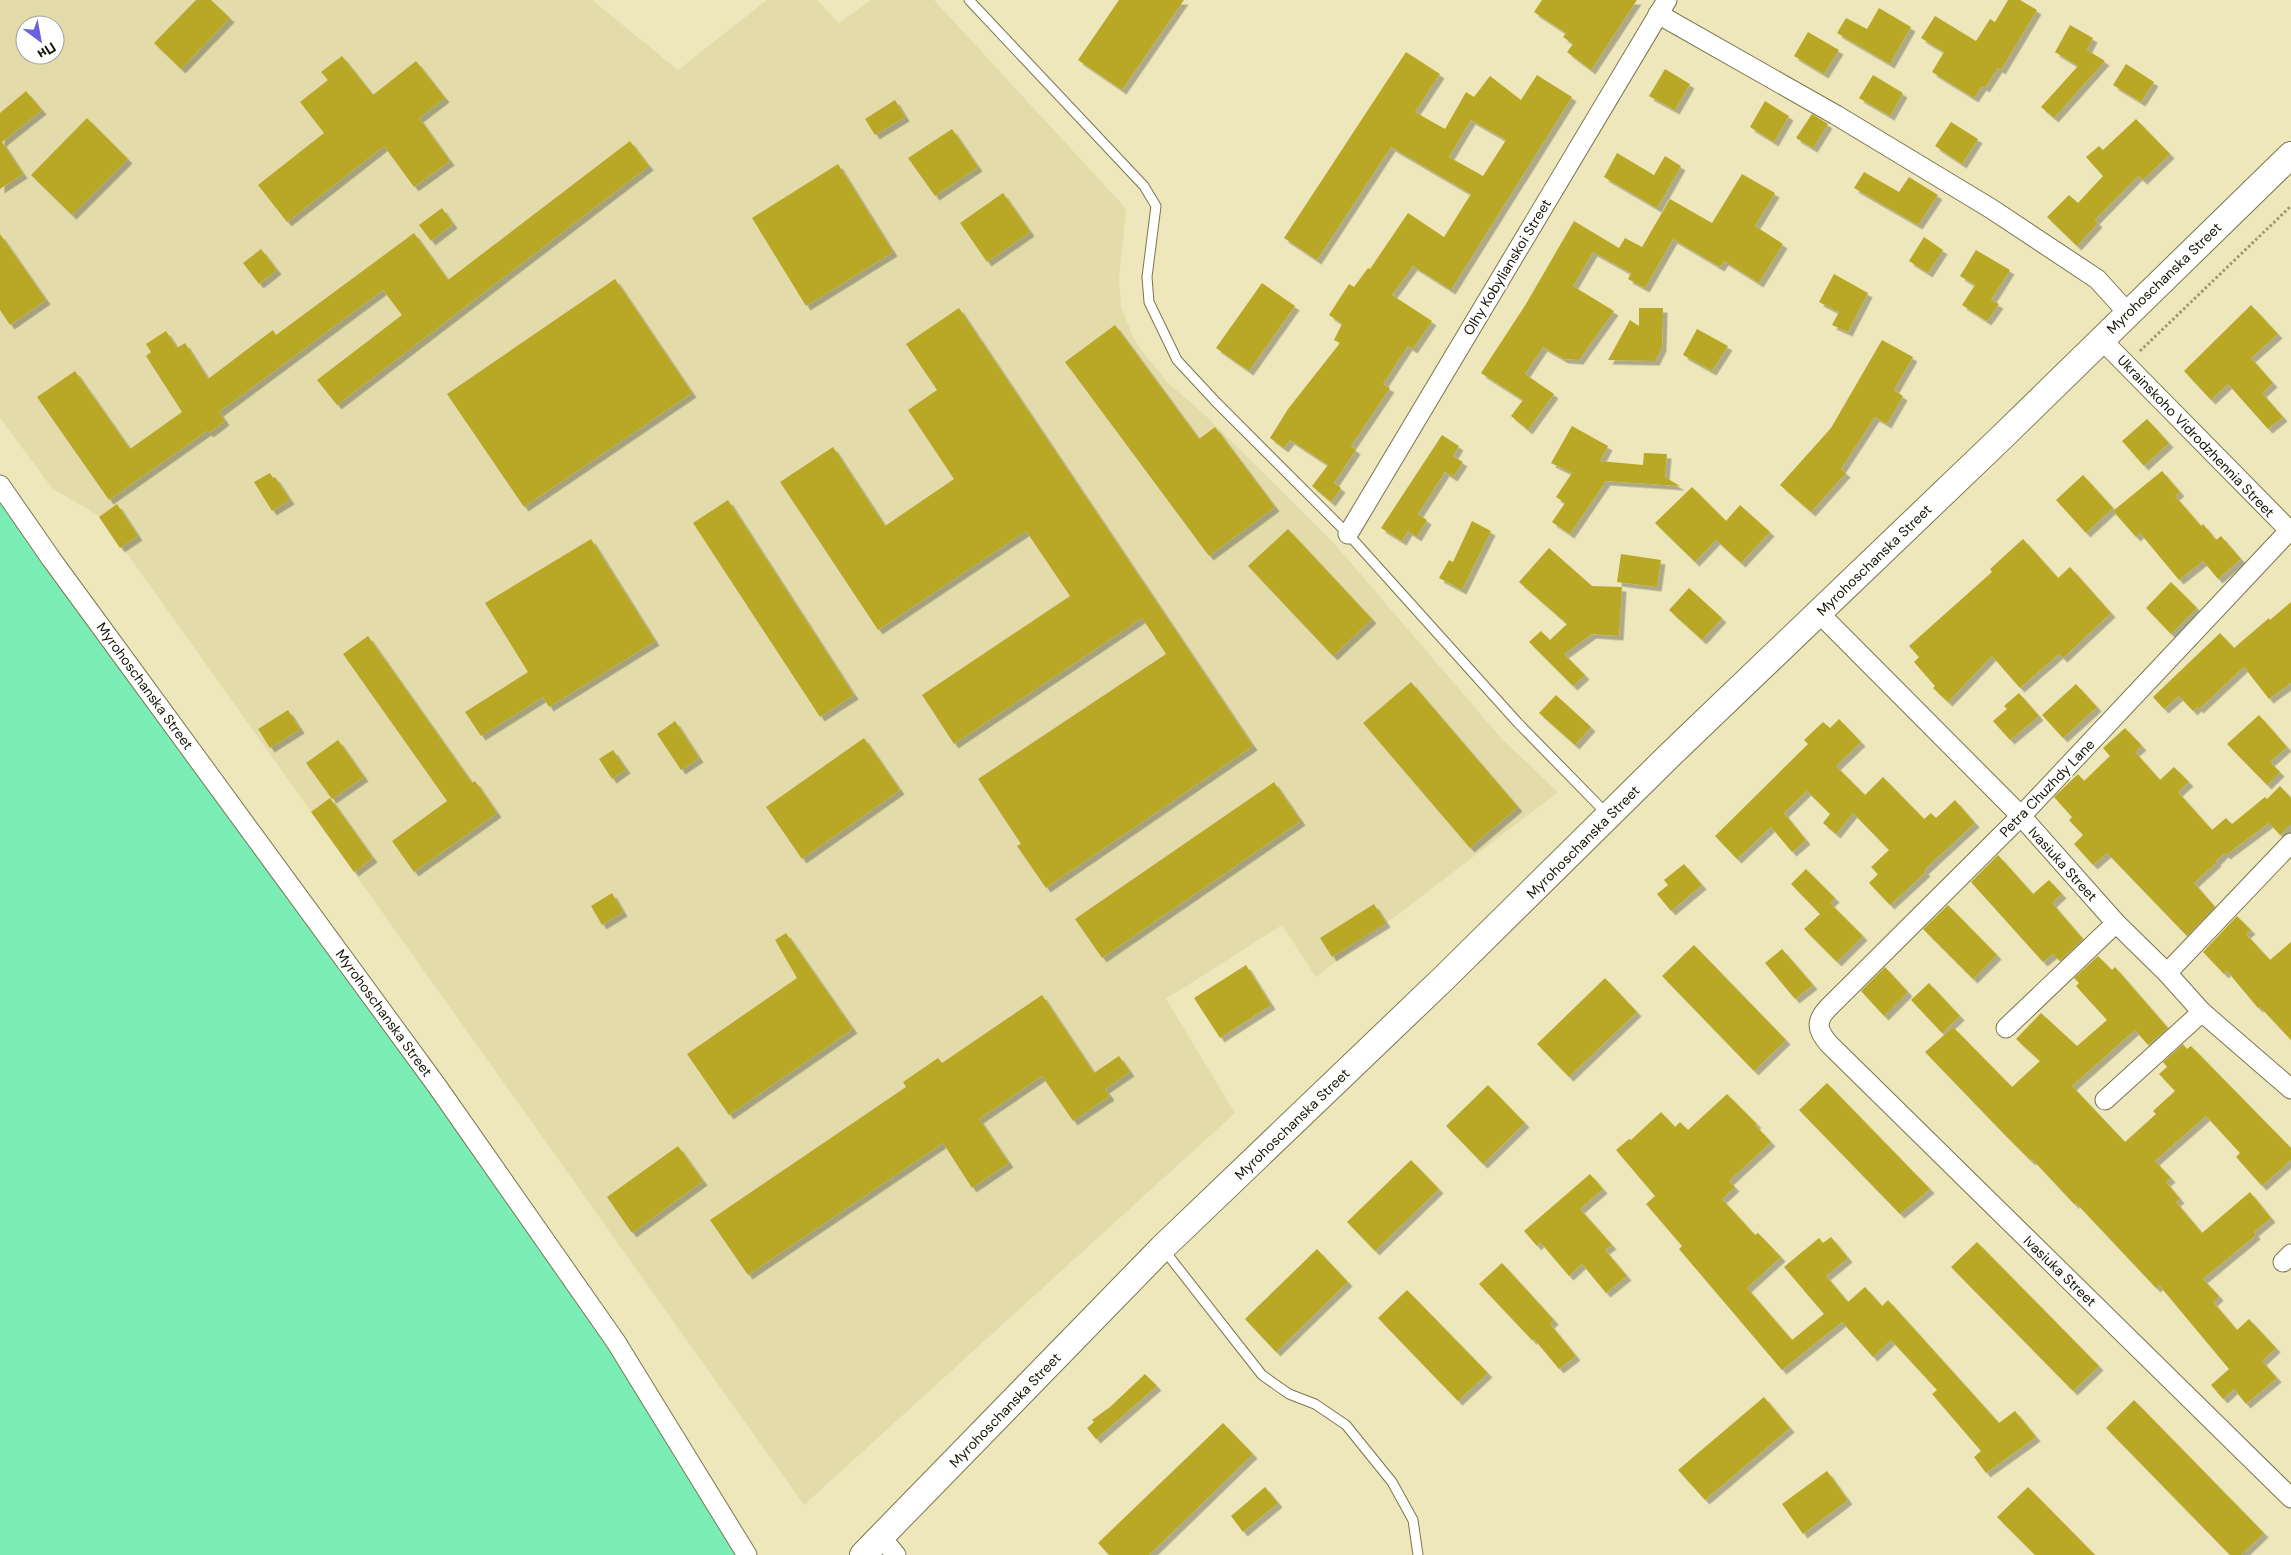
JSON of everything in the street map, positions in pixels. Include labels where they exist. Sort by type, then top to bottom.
[{"type":"main road","name":"Myrohoschanska Street","points":[[863,1555],[889,1546],[1162,1248],[1610,817],[1672,753],[2291,155]]},
{"type":"street","name":"Olhy Kobylianskoi Street","points":[[1348,534],[1662,7]]},
{"type":"street","points":[[1662,7],[1990,208],[2097,280],[2128,313]]},
{"type":"street","name":"Ukrainskoho Vidrodzhennia Street","points":[[2102,338],[2290,532]]},
{"type":"street","name":"Myrohoschanska Street","points":[[0,485],[52,560],[437,1086],[616,1342],[747,1555]]},
{"type":"street","name":"Petra Chuzhdy Lane","points":[[1829,1044],[1820,1034],[1817,1024],[1821,1015],[2021,816],[2290,532]]},
{"type":"street","name":"Ivasiuka Street","points":[[1819,613],[2021,816],[2116,923],[2167,973],[2202,1012],[2291,1089]]},
{"type":"street","points":[[2167,973],[2291,843]]},
{"type":"street","points":[[2006,1028],[2116,923]]},
{"type":"street","points":[[2105,1100],[2202,1012]]},
{"type":"street","name":"Ivasiuka Street","points":[[1829,1044],[2291,1498]]},
{"type":"lane","points":[[969,0],[1144,186],[1156,206],[1147,277],[1149,302],[1177,360],[1216,402],[1348,534],[1518,723],[1610,817]]},
{"type":"lane","points":[[1162,1248],[1262,1375],[1289,1394],[1315,1404],[1346,1426],[1396,1490],[1413,1520],[1418,1555]]},
{"type":"path","points":[[2126,364],[2291,206]]},
{"type":"shaded area","points":[[0,0],[592,0],[678,70],[767,0],[817,0],[839,23],[871,0],[934,0],[1121,203],[1126,211],[1119,277],[1121,308],[1136,343],[1167,382],[1203,413],[1333,542],[1502,739],[1558,792],[1316,977],[1282,925],[1166,999],[1235,1113],[804,1505],[102,518],[52,488],[0,418]]},
{"type":"green space","points":[[0,485],[437,1086],[747,1555],[0,1555]]},
{"type":"building","points":[[196,0],[211,0],[230,18],[181,69],[154,43]]},
{"type":"building","points":[[1119,0],[1184,0],[1122,90],[1078,60]]},
{"type":"building","points":[[1542,0],[1637,0],[1591,70],[1567,52],[1573,44],[1563,37],[1566,33],[1534,12]]},
{"type":"building","points":[[2008,0],[2020,0],[2037,10],[2001,70],[1998,68],[1985,88],[1982,86],[1974,98],[1932,72],[1944,52],[1921,38],[1935,16],[1976,41],[1990,19],[1995,22]]},
{"type":"building","points":[[1879,8],[1911,27],[1890,64],[1837,33],[1846,18],[1867,29]]},
{"type":"building","points":[[2070,25],[2093,38],[2087,50],[2105,61],[2054,118],[2041,107],[2078,66],[2055,52]]},
{"type":"building","points":[[1808,32],[1839,50],[1824,74],[1794,56]]},
{"type":"building","points":[[1406,52],[1440,74],[1415,112],[1445,129],[1466,92],[1474,97],[1490,76],[1521,100],[1537,75],[1572,97],[1451,290],[1413,266],[1392,295],[1432,321],[1413,349],[1408,346],[1383,384],[1390,388],[1351,446],[1356,450],[1334,483],[1341,488],[1331,502],[1312,486],[1328,465],[1290,440],[1284,448],[1270,438],[1288,409],[1340,343],[1334,340],[1342,324],[1329,315],[1349,284],[1354,287],[1368,268],[1370,269],[1408,213],[1444,237],[1471,194],[1391,147],[1317,260],[1284,238]],"holes":[[[1471,120],[1506,140],[1483,176],[1449,157]]]},
{"type":"building","points":[[342,56],[373,95],[416,61],[445,98],[419,118],[450,161],[414,187],[384,146],[287,222],[258,185],[324,133],[300,102],[328,80],[321,72]]},
{"type":"building","points":[[2126,64],[2154,82],[2141,102],[2113,85]]},
{"type":"building","points":[[1665,69],[1690,84],[1675,110],[1649,96]]},
{"type":"building","points":[[1873,75],[1903,93],[1890,116],[1859,98]]},
{"type":"building","points":[[26,91],[42,110],[2,142],[23,174],[0,189],[0,113]]},
{"type":"building","points":[[895,100],[905,117],[875,135],[865,119]]},
{"type":"building","points":[[1765,101],[1789,116],[1774,142],[1750,127]]},
{"type":"building","points":[[1812,114],[1828,124],[1813,148],[1796,138]]},
{"type":"building","points":[[87,118],[128,159],[72,215],[31,175]]},
{"type":"building","points":[[2136,119],[2170,154],[2143,180],[2138,176],[2095,220],[2098,223],[2077,246],[2047,217],[2069,195],[2078,203],[2103,176],[2086,157],[2099,146],[2103,150]]},
{"type":"building","points":[[1951,122],[1978,139],[1962,164],[1935,146]]},
{"type":"building","points":[[952,129],[978,167],[935,196],[908,158]]},
{"type":"building","points":[[630,141],[649,166],[337,405],[317,380],[402,315],[383,290],[219,412],[225,421],[209,433],[207,431],[109,500],[37,397],[75,371],[130,449],[182,412],[146,356],[151,352],[146,344],[166,331],[177,348],[185,343],[208,379],[273,330],[276,335],[414,233],[448,280]]},
{"type":"building","points":[[1617,153],[1654,175],[1665,156],[1681,166],[1657,208],[1604,177]]},
{"type":"building","points":[[838,164],[893,252],[806,306],[752,218]]},
{"type":"building","points":[[1864,172],[1899,192],[1909,177],[1938,195],[1918,225],[1854,188]]},
{"type":"building","points":[[1742,174],[1775,193],[1755,226],[1783,244],[1759,283],[1724,261],[1720,267],[1673,239],[1645,288],[1628,279],[1631,273],[1593,252],[1573,286],[1614,311],[1579,360],[1564,359],[1543,347],[1525,374],[1554,394],[1528,430],[1511,416],[1523,400],[1481,373],[1526,304],[1574,221],[1619,248],[1625,238],[1642,247],[1670,199],[1712,223]]},
{"type":"building","points":[[1003,193],[1030,232],[987,262],[960,223]]},
{"type":"building","points":[[442,208],[453,224],[431,241],[419,225]]},
{"type":"building","points":[[0,234],[46,300],[10,325],[0,310]]},
{"type":"building","points":[[1924,237],[1943,250],[1928,273],[1909,261]]},
{"type":"building","points":[[261,249],[277,270],[259,284],[243,263]]},
{"type":"building","points":[[1976,250],[2010,270],[1991,300],[1999,304],[1987,321],[1962,305],[1975,285],[1960,276]]},
{"type":"building","points":[[1834,274],[1868,293],[1848,332],[1832,325],[1839,312],[1819,302]]},
{"type":"building","points":[[615,279],[692,393],[524,507],[447,394]]},
{"type":"building","points":[[1262,283],[1295,306],[1249,371],[1216,348]]},
{"type":"building","points":[[2251,305],[2278,334],[2251,358],[2273,383],[2262,393],[2283,417],[2268,429],[2228,384],[2211,400],[2184,371]]},
{"type":"building","points":[[959,308],[1253,746],[1046,888],[1017,846],[1021,844],[978,779],[1166,654],[1142,618],[954,744],[922,695],[1070,596],[1026,531],[878,630],[780,482],[833,447],[885,526],[954,479],[908,410],[937,390],[906,344]]},
{"type":"building","points":[[1639,308],[1663,308],[1662,347],[1655,361],[1608,360],[1630,320],[1639,326]]},
{"type":"building","points":[[1115,325],[1199,439],[1215,427],[1275,507],[1209,556],[1065,362]]},
{"type":"building","points":[[1697,329],[1728,346],[1712,371],[1683,355]]},
{"type":"building","points":[[1882,340],[1913,357],[1894,390],[1903,396],[1887,424],[1875,417],[1841,469],[1846,473],[1811,512],[1780,485],[1831,428]]},
{"type":"building","points":[[2147,419],[2169,443],[2144,466],[2122,441]]},
{"type":"building","points":[[1572,426],[1608,446],[1600,461],[1643,465],[1644,453],[1667,454],[1665,477],[1680,486],[1606,481],[1570,534],[1552,522],[1565,503],[1556,497],[1572,473],[1551,463]]},
{"type":"building","points":[[1442,435],[1459,446],[1453,456],[1463,462],[1453,477],[1445,472],[1418,514],[1427,520],[1417,537],[1408,531],[1402,541],[1381,528]]},
{"type":"building","points":[[2162,471],[2180,492],[2175,496],[2201,526],[2203,524],[2216,540],[2221,536],[2241,559],[2218,579],[2203,561],[2179,580],[2140,533],[2136,537],[2113,511]]},
{"type":"building","points":[[270,473],[273,478],[275,477],[290,500],[272,511],[254,482]]},
{"type":"building","points":[[2083,475],[2113,508],[2086,533],[2056,500]]},
{"type":"building","points":[[1692,487],[1726,521],[1740,505],[1770,532],[1741,563],[1716,540],[1695,562],[1655,523]]},
{"type":"building","points":[[728,500],[854,695],[820,717],[693,523]]},
{"type":"building","points":[[117,504],[138,536],[120,548],[99,517]]},
{"type":"building","points":[[1472,521],[1491,531],[1462,590],[1439,578],[1449,560],[1453,562]]},
{"type":"building","points":[[1288,529],[1372,619],[1333,656],[1248,566]]},
{"type":"building","points":[[591,539],[655,641],[549,707],[543,697],[481,736],[465,712],[528,672],[485,603]]},
{"type":"building","points":[[2023,539],[2058,578],[2070,567],[2111,613],[2063,658],[2059,654],[2020,688],[1992,656],[1948,702],[1933,688],[1935,686],[1914,662],[1919,657],[1909,646],[1992,572],[1990,569]]},
{"type":"building","points":[[1549,548],[1592,586],[1622,587],[1619,636],[1592,634],[1564,654],[1585,675],[1573,686],[1529,642],[1541,631],[1550,640],[1567,624],[1519,582]]},
{"type":"building","points":[[1621,554],[1661,560],[1657,587],[1617,582]]},
{"type":"building","points":[[2171,582],[2197,608],[2171,634],[2146,608]]},
{"type":"building","points":[[1689,588],[1722,618],[1702,640],[1669,610]]},
{"type":"building","points":[[2291,602],[2291,683],[2269,699],[2244,667],[2199,709],[2197,707],[2193,711],[2179,696],[2164,709],[2153,697],[2220,633],[2234,648]]},
{"type":"building","points":[[368,636],[472,783],[475,781],[497,813],[414,872],[392,841],[447,801],[343,654]]},
{"type":"building","points":[[1411,682],[1518,807],[1470,848],[1363,723]]},
{"type":"building","points":[[2076,684],[2097,707],[2063,738],[2042,715]]},
{"type":"building","points":[[2019,693],[2039,716],[2010,740],[1993,721],[2007,709],[2004,706]]},
{"type":"building","points":[[1556,695],[1591,727],[1575,745],[1539,713]]},
{"type":"building","points":[[288,710],[300,729],[270,748],[258,729]]},
{"type":"building","points":[[2259,715],[2287,747],[2270,762],[2280,772],[2267,785],[2227,744]]},
{"type":"building","points":[[1839,719],[1861,742],[1836,766],[1865,795],[1883,777],[1924,819],[1931,813],[1936,818],[1955,800],[1975,823],[1924,870],[1926,872],[1890,905],[1869,883],[1878,874],[1871,867],[1889,850],[1853,813],[1836,834],[1823,823],[1830,814],[1807,791],[1784,813],[1806,840],[1792,852],[1771,827],[1737,859],[1715,836],[1808,744],[1804,740],[1823,722],[1830,728]]},
{"type":"building","points":[[675,721],[699,758],[681,770],[657,734]]},
{"type":"building","points":[[2125,728],[2142,746],[2135,752],[2160,780],[2174,767],[2189,782],[2178,792],[2212,830],[2226,818],[2232,824],[2265,797],[2267,799],[2280,786],[2291,798],[2291,824],[2280,835],[2269,823],[2226,855],[2224,853],[2194,883],[2215,907],[2187,936],[2107,853],[2093,865],[2074,844],[2083,835],[2069,820],[2072,817],[2054,797],[2078,774],[2084,781],[2110,756],[2103,748]]},
{"type":"building","points":[[864,738],[900,790],[802,859],[766,807]]},
{"type":"building","points":[[338,740],[364,777],[332,799],[306,763]]},
{"type":"building","points":[[613,750],[626,769],[612,779],[599,759]]},
{"type":"building","points":[[1274,782],[1301,821],[1102,958],[1075,919]]},
{"type":"building","points":[[330,798],[373,858],[354,872],[311,812]]},
{"type":"building","points":[[1998,855],[2033,894],[2049,880],[2062,894],[2052,903],[2083,939],[2060,961],[2053,954],[2043,962],[1971,882]]},
{"type":"building","points":[[1684,864],[1702,885],[1671,911],[1657,894],[1668,885],[1664,880]]},
{"type":"building","points":[[1806,869],[1835,898],[1830,903],[1863,936],[1837,962],[1804,929],[1820,914],[1791,884]]},
{"type":"building","points":[[612,893],[623,912],[602,925],[591,906]]},
{"type":"building","points":[[1374,904],[1386,923],[1332,957],[1320,938]]},
{"type":"building","points":[[1948,905],[1997,955],[1973,979],[1923,929]]},
{"type":"building","points":[[2237,916],[2251,930],[2246,934],[2270,960],[2291,942],[2291,1040],[2260,1007],[2258,1008],[2227,971],[2224,974],[2203,952]]},
{"type":"building","points":[[786,933],[853,1029],[729,1115],[687,1054],[797,978],[775,940]]},
{"type":"building","points":[[1694,945],[1786,1040],[1754,1071],[1662,976]]},
{"type":"building","points":[[1782,949],[1813,985],[1795,999],[1765,963]]},
{"type":"building","points":[[2098,956],[2112,970],[2115,967],[2168,1028],[2148,1045],[2135,1030],[2072,1086],[2125,1142],[2156,1114],[2153,1111],[2175,1091],[2159,1074],[2167,1067],[2163,1062],[2183,1044],[2187,1049],[2191,1046],[2291,1148],[2291,1160],[2262,1186],[2236,1157],[2240,1153],[2206,1116],[2155,1161],[2171,1178],[2166,1182],[2180,1199],[2176,1202],[2202,1233],[2250,1192],[2271,1218],[2254,1232],[2256,1235],[2203,1279],[2219,1296],[2213,1302],[2237,1330],[2249,1319],[2276,1348],[2262,1361],[2277,1378],[2246,1404],[2234,1389],[2223,1399],[2211,1385],[2229,1369],[2159,1285],[2156,1288],[2076,1203],[2074,1204],[2032,1159],[2031,1161],[2004,1134],[1925,1052],[1953,1027],[2012,1087],[2040,1061],[2016,1039],[2041,1013],[2077,1046],[2107,1020],[2076,986],[2079,983],[2074,978]]},
{"type":"building","points":[[1246,965],[1271,1005],[1220,1038],[1194,998]]},
{"type":"building","points":[[1885,967],[1908,992],[1884,1016],[1861,991]]},
{"type":"building","points":[[1605,978],[1637,1012],[1569,1077],[1537,1044]]},
{"type":"building","points":[[1929,983],[1960,1016],[1942,1033],[1911,1000]]},
{"type":"building","points":[[1042,995],[1094,1073],[1119,1056],[1130,1072],[1105,1089],[1110,1096],[1073,1121],[1042,1076],[979,1119],[1009,1163],[972,1188],[943,1143],[748,1275],[710,1220],[906,1087],[903,1082],[938,1058],[942,1063]]},
{"type":"building","points":[[1827,1083],[1930,1189],[1900,1214],[1799,1110]]},
{"type":"building","points":[[1488,1085],[1525,1123],[1483,1164],[1446,1126]]},
{"type":"building","points":[[1727,1094],[1757,1124],[1755,1125],[1771,1142],[1729,1181],[1735,1187],[1722,1199],[1755,1235],[1758,1233],[1781,1257],[1747,1288],[1792,1340],[1824,1314],[1784,1267],[1819,1238],[1823,1243],[1831,1237],[1848,1258],[1826,1276],[1848,1302],[1865,1287],[1882,1306],[1888,1300],[1999,1423],[2015,1411],[2036,1437],[1986,1473],[1974,1457],[1981,1451],[1932,1394],[1937,1390],[1891,1340],[1873,1357],[1842,1322],[1782,1370],[1679,1249],[1682,1246],[1646,1204],[1655,1196],[1616,1150],[1629,1139],[1631,1140],[1661,1112],[1675,1127],[1680,1122],[1688,1130]]},
{"type":"building","points":[[678,1146],[703,1181],[632,1233],[607,1197]]},
{"type":"building","points":[[1411,1160],[1439,1189],[1375,1251],[1347,1222]]},
{"type":"building","points":[[1590,1174],[1603,1189],[1580,1209],[1612,1245],[1605,1250],[1627,1276],[1606,1293],[1582,1264],[1569,1276],[1540,1242],[1537,1246],[1524,1231]]},
{"type":"building","points":[[1977,1242],[2099,1366],[2073,1391],[1951,1267]]},
{"type":"building","points":[[1317,1249],[1348,1282],[1276,1352],[1245,1319]]},
{"type":"building","points":[[1502,1263],[1554,1320],[1550,1324],[1576,1356],[1559,1369],[1534,1339],[1532,1340],[1479,1284]]},
{"type":"building","points":[[1407,1290],[1488,1373],[1458,1401],[1378,1318]]},
{"type":"building","points":[[1145,1374],[1157,1386],[1096,1439],[1087,1428],[1094,1422],[1092,1420],[1110,1407]]},
{"type":"building","points":[[1764,1397],[1790,1428],[1705,1500],[1678,1470]]},
{"type":"building","points":[[2134,1400],[2264,1533],[2241,1555],[2230,1555],[2106,1428]]},
{"type":"building","points":[[1223,1423],[1253,1454],[1149,1555],[1109,1555],[1098,1543]]},
{"type":"building","points":[[1827,1471],[1848,1500],[1803,1534],[1782,1504]]},
{"type":"building","points":[[1265,1487],[1278,1503],[1243,1532],[1231,1516]]},
{"type":"building","points":[[2028,1487],[2095,1555],[2035,1555],[1997,1517]]}]
